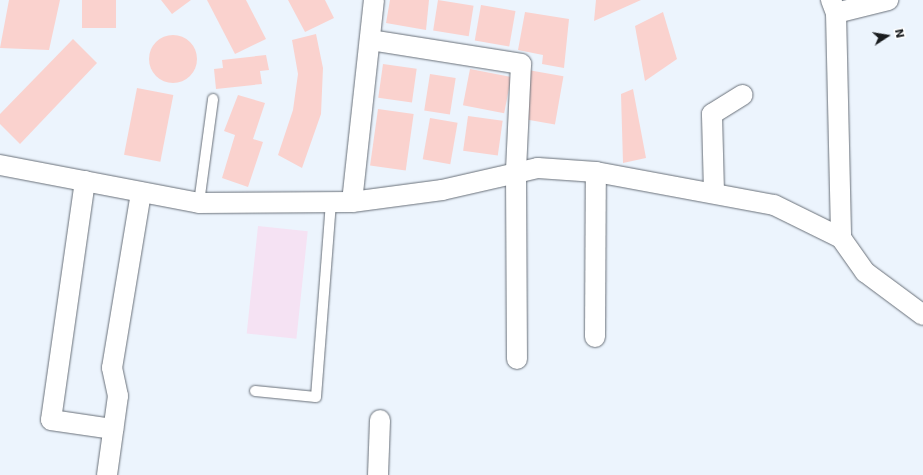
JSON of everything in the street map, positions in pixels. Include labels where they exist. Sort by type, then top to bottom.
[{"type":"street","points":[[352,202],[374,0]]},
{"type":"street","points":[[841,238],[833,6],[888,0]]},
{"type":"street","points":[[370,40],[521,64],[516,172],[517,359]]},
{"type":"street","points":[[714,192],[712,114],[743,95]]},
{"type":"street","points":[[0,165],[199,203],[331,204],[442,190],[538,168],[596,172],[714,192],[774,205],[841,238],[865,272],[923,315]]},
{"type":"street","points":[[595,337],[596,172]]},
{"type":"street","points":[[85,181],[51,420],[113,429]]},
{"type":"street","points":[[107,475],[118,396],[112,368],[141,192]]},
{"type":"street","points":[[378,475],[380,420]]},
{"type":"lane","points":[[199,203],[213,98]]},
{"type":"lane","points":[[255,391],[316,397],[331,204]]},
{"type":"shaded area","points":[[258,226],[308,231],[296,339],[247,333]]},
{"type":"building","points":[[9,0],[60,0],[49,50],[0,48]]},
{"type":"building","points":[[82,0],[116,0],[116,28],[82,28]]},
{"type":"building","points":[[161,0],[191,0],[172,14]]},
{"type":"building","points":[[207,0],[246,0],[266,39],[235,54]]},
{"type":"building","points":[[288,0],[325,0],[334,18],[305,32]]},
{"type":"building","points":[[390,0],[429,0],[426,30],[386,23]]},
{"type":"building","points":[[438,0],[474,6],[469,36],[433,31]]},
{"type":"building","points":[[596,0],[641,0],[594,21]]},
{"type":"building","points":[[481,5],[515,11],[509,47],[475,40]]},
{"type":"building","points":[[525,12],[569,19],[564,68],[542,64],[543,55],[518,50]]},
{"type":"building","points":[[663,12],[677,59],[645,81],[635,26]]},
{"type":"building","points":[[316,34],[323,68],[321,114],[302,168],[278,155],[293,110],[298,74],[292,40]]},
{"type":"building","points":[[168,35],[178,35],[187,39],[193,45],[196,50],[196,68],[187,79],[178,83],[168,83],[159,79],[153,73],[149,64],[149,54],[153,45],[159,39]]},
{"type":"building","points":[[73,39],[97,63],[20,144],[0,124],[0,114]]},
{"type":"building","points":[[266,55],[269,70],[260,71],[262,84],[216,89],[214,69],[223,68],[222,60]]},
{"type":"building","points":[[383,64],[417,69],[412,102],[378,98]]},
{"type":"building","points":[[470,69],[511,77],[504,113],[463,105]]},
{"type":"building","points":[[528,70],[563,76],[555,125],[519,118]]},
{"type":"building","points":[[430,74],[456,78],[450,115],[424,111]]},
{"type":"building","points":[[137,88],[173,95],[160,162],[124,155]]},
{"type":"building","points":[[633,89],[646,158],[623,163],[621,94]]},
{"type":"building","points":[[238,95],[265,103],[253,139],[263,142],[248,187],[222,178],[235,135],[224,131]]},
{"type":"building","points":[[378,109],[414,114],[406,170],[370,165]]},
{"type":"building","points":[[468,116],[503,121],[498,156],[463,151]]},
{"type":"building","points":[[430,118],[458,123],[450,164],[423,159]]}]
